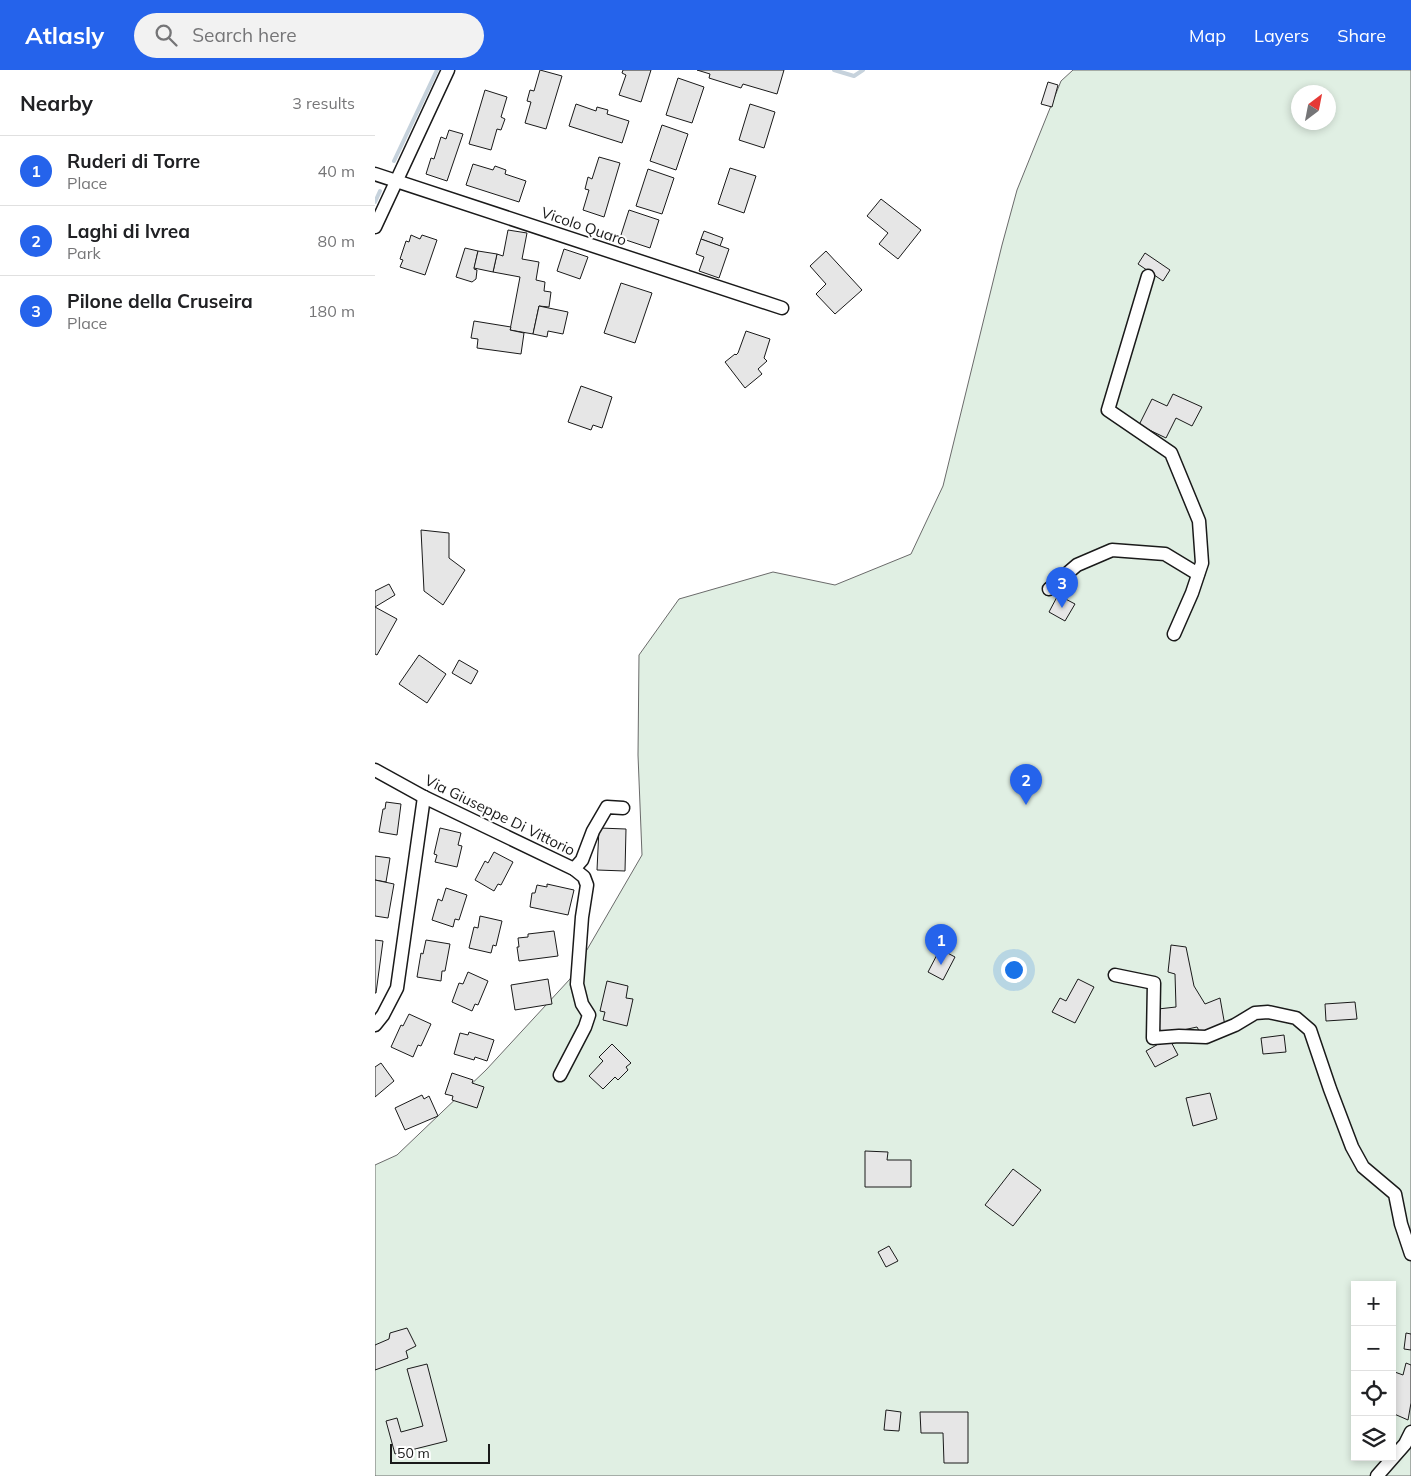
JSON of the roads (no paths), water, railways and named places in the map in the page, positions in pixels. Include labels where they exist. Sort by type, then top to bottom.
[{"type":"street","points":[[375,227],[449,70]]},
{"type":"street","name":"Vicolo Quaro","points":[[375,174],[782,308]]},
{"type":"street","points":[[1148,276],[1107,410],[1171,453],[1199,521],[1202,564],[1174,634]]},
{"type":"street","points":[[1049,589],[1077,565],[1112,550],[1165,554],[1198,574]]},
{"type":"street","name":"Via Giuseppe Di Vittorio","points":[[375,770],[424,797],[574,869],[584,877],[587,885],[582,917],[577,984],[582,1004],[589,1015],[585,1027],[560,1075]]},
{"type":"street","points":[[375,1025],[383,1015],[397,988],[424,797]]},
{"type":"street","points":[[574,869],[582,860],[593,831],[607,807],[623,808]]},
{"type":"street","points":[[1115,975],[1154,983],[1153,1038],[1179,1036],[1206,1037],[1235,1025],[1255,1013],[1267,1012],[1296,1018],[1310,1030],[1352,1146],[1363,1167],[1395,1194],[1401,1224],[1411,1254]]},
{"type":"street","points":[[1377,1476],[1405,1444],[1411,1432]]},
{"type":"waterway","points":[[394,161],[437,70]]},
{"type":"waterway","points":[[834,70],[854,76],[863,70]]},
{"type":"waterway","points":[[375,202],[380,191]]},
{"type":"place","name":"Pilone della Cruseira","points":[[1062,608]]},
{"type":"place","name":"Laghi di Ivrea","points":[[1026,805]]},
{"type":"place","name":"Ruderi di Torre","points":[[941,965]]}]
